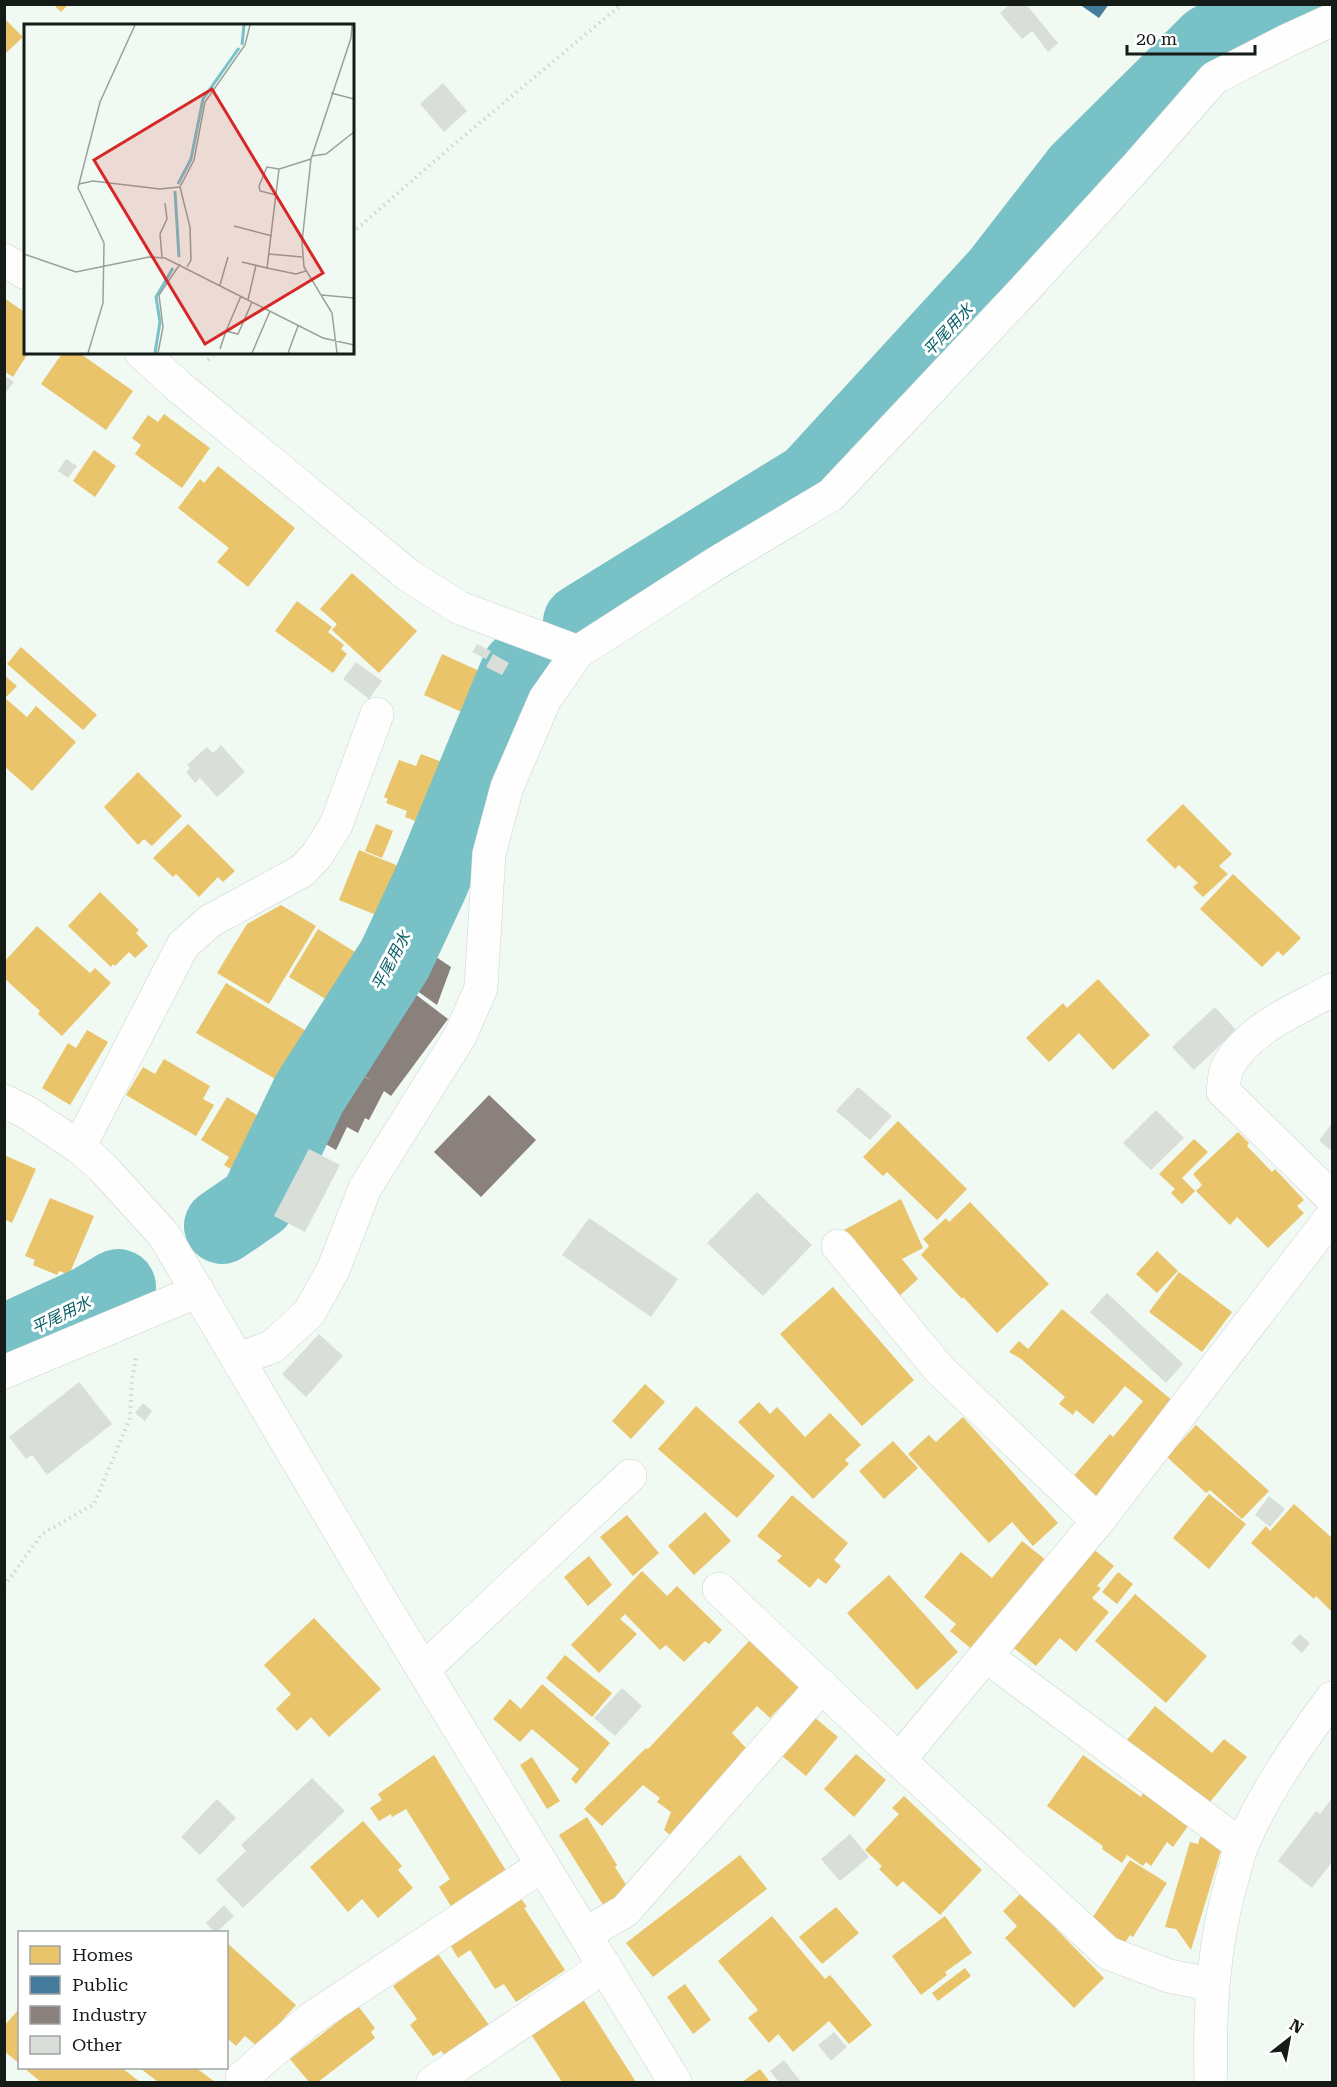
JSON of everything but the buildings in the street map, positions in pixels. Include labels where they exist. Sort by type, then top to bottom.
[{"type":"street","points":[[238,1359],[272,1347],[309,1313],[333,1270],[365,1188],[460,1036],[481,988],[489,854],[507,787],[545,699],[578,652],[718,562],[831,495],[1062,249],[1214,78],[1332,20]]},
{"type":"street","points":[[4,260],[24,272]]},
{"type":"street","points":[[143,354],[178,386],[408,574],[460,608],[578,652]]},
{"type":"street","points":[[79,1147],[183,945],[210,921],[302,871],[317,855],[336,825],[377,714]]},
{"type":"street","points":[[1332,990],[1270,1025],[1243,1045],[1226,1070],[1223,1091],[1332,1198]]},
{"type":"street","points":[[4,1101],[28,1113],[79,1147],[102,1167],[164,1235],[380,1599],[675,2082]]},
{"type":"street","points":[[899,1761],[1098,1521],[1332,1216]]},
{"type":"street","points":[[838,1246],[939,1369],[1098,1521]]},
{"type":"street","points":[[4,1372],[198,1291]]},
{"type":"street","points":[[424,1669],[630,1476]]},
{"type":"street","points":[[719,1589],[899,1761],[1108,1953],[1169,1976],[1199,1983],[1213,1981]]},
{"type":"street","points":[[986,1656],[1242,1846]]},
{"type":"street","points":[[585,1934],[625,1911],[822,1686]]},
{"type":"street","points":[[1211,2082],[1210,2010],[1217,1938],[1242,1846],[1266,1798],[1332,1698]]},
{"type":"street","points":[[242,2081],[309,2020],[543,1865]]},
{"type":"street","points":[[433,2082],[605,1966]]},
{"type":"path","points":[[354,231],[622,4]]},
{"type":"path","points":[[4,1586],[42,1534],[94,1504],[130,1418],[132,1379],[144,1314]]},
{"type":"waterway","name":"平尾用水","points":[[581,622],[811,480],[999,275],[1079,172],[1210,42],[1284,4]]},
{"type":"waterway","name":"平尾用水","points":[[222,1226],[257,1202],[309,1094],[395,959],[430,884],[519,669]]},
{"type":"waterway","name":"平尾用水","points":[[4,1343],[91,1303],[118,1287]]}]
